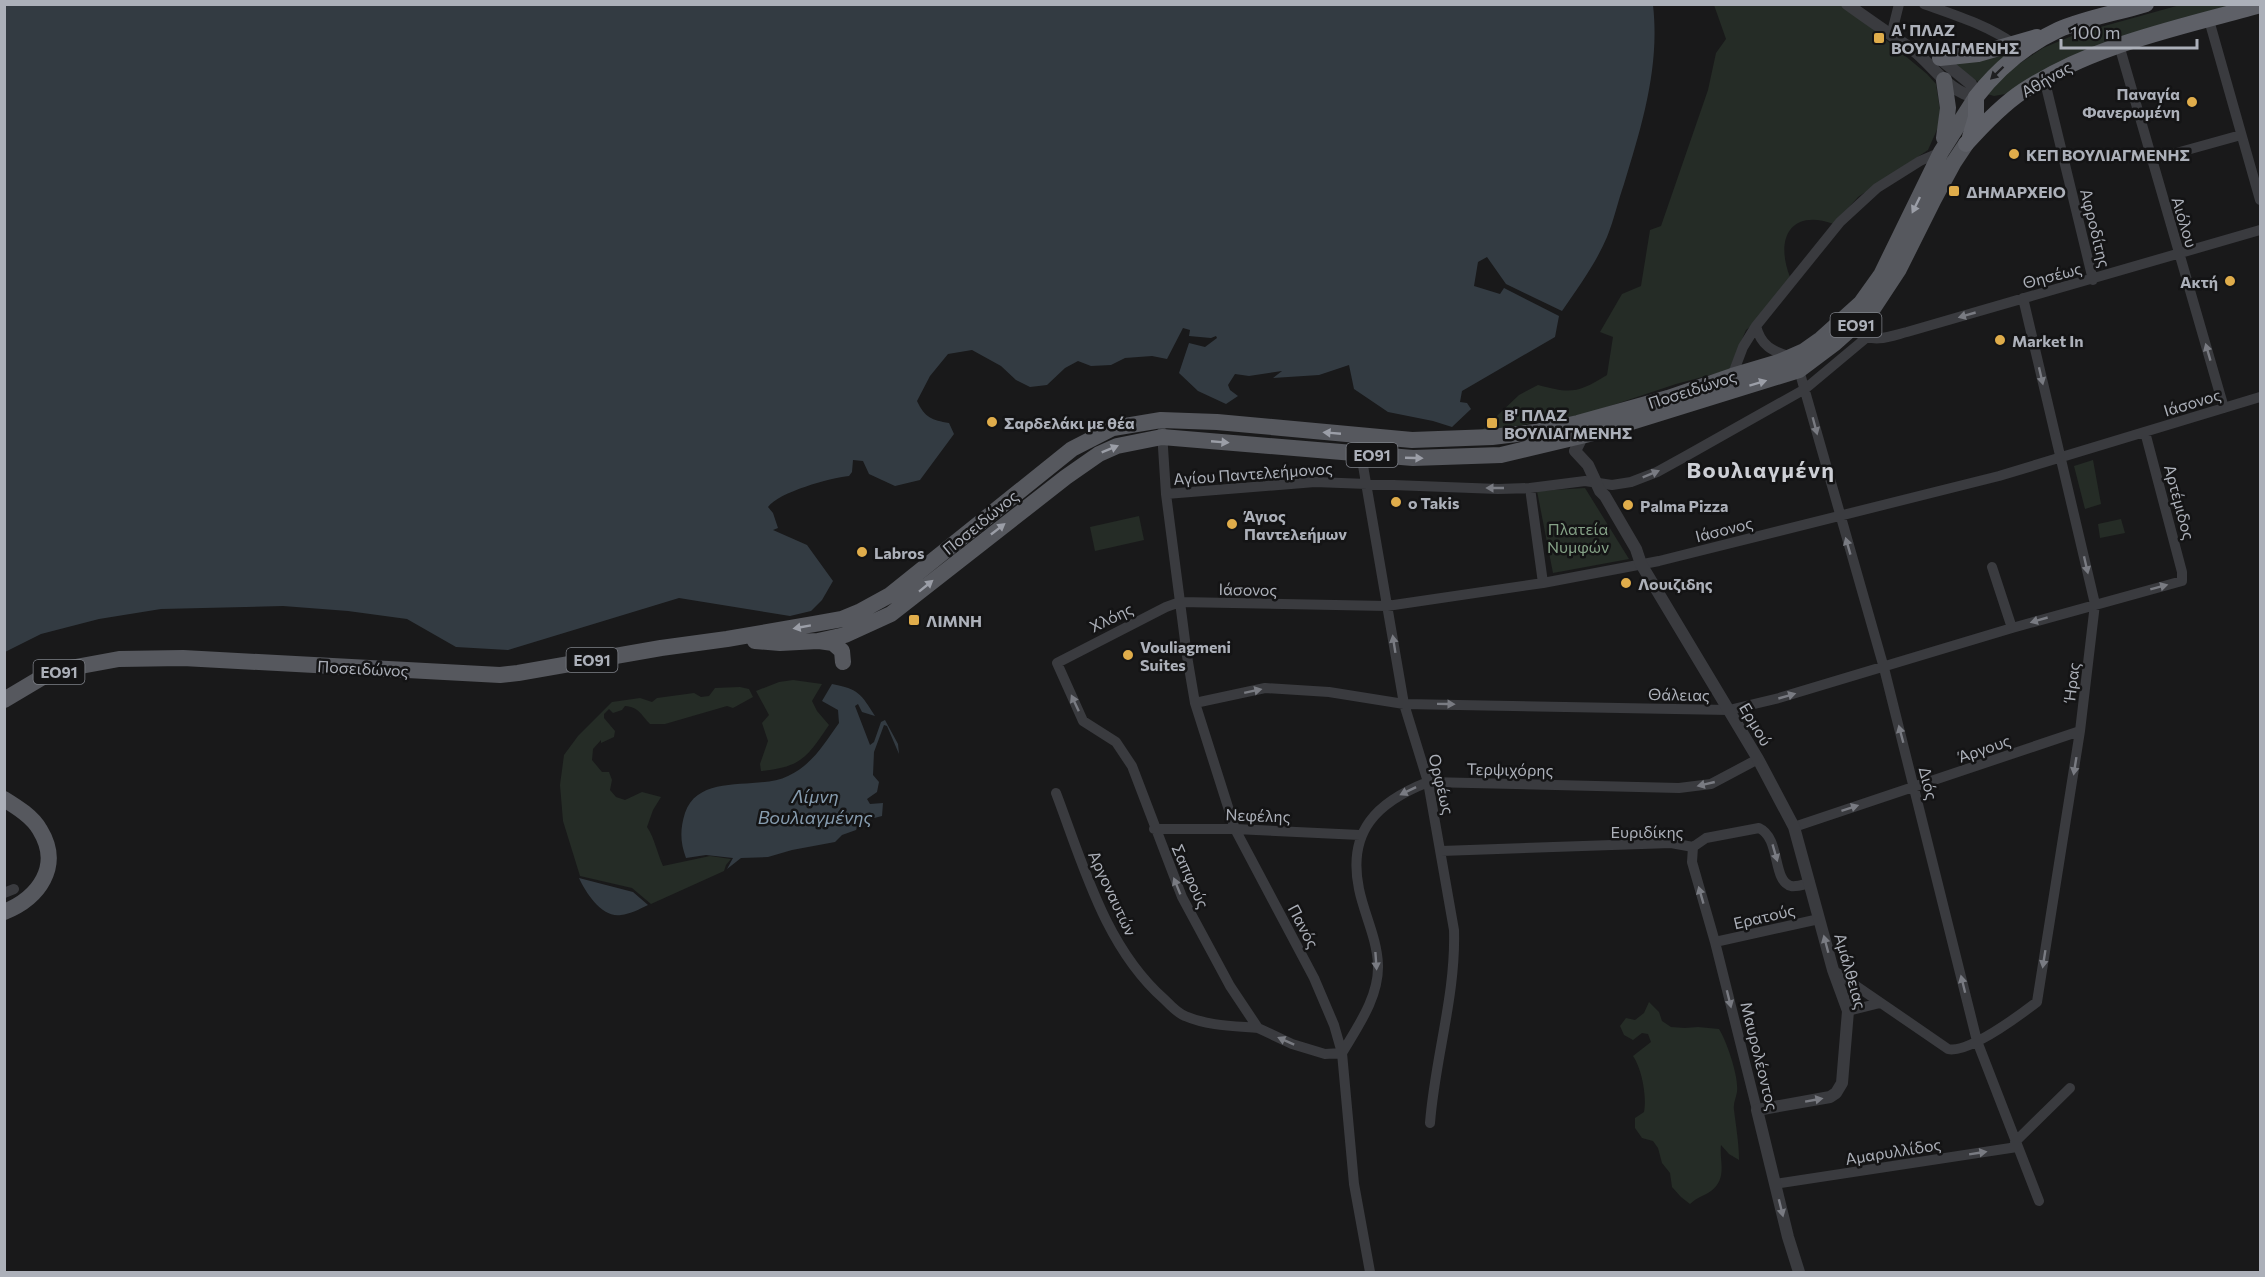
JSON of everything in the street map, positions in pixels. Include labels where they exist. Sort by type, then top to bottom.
[{"type":"highway","name":"Αθήνας","points":[[1976,97],[1989,80],[2006,65],[2057,30],[2106,10],[2146,4]]},
{"type":"highway","name":"Αθήνας","points":[[1980,129],[2022,91],[2068,64],[2119,45],[2260,5]]},
{"type":"highway","points":[[1940,58],[1978,54],[2057,30]]},
{"type":"highway","points":[[1966,144],[1976,117],[1976,97],[1996,99],[2022,91]]},
{"type":"highway","name":"Ποσειδώνος","points":[[1966,144],[1980,129]]},
{"type":"main road","points":[[1941,152],[1948,108],[1944,80]]},
{"type":"main road","name":"Ποσειδώνος","points":[[728,639],[780,643],[818,641],[845,634],[890,595],[1072,449],[1113,428],[1161,420],[1217,422],[1360,436],[1439,440],[1580,430],[1732,376],[1796,364],[1861,303],[1888,261],[1941,152],[1976,97]]},
{"type":"main road","name":"Ποσειδώνος","points":[[4,700],[41,678],[70,668],[119,659],[183,658],[486,675],[518,673],[661,648],[891,614],[1083,464],[1118,446],[1162,438],[1422,459],[1501,455],[1796,364],[1859,333],[1892,281],[1934,199],[1966,144]]},
{"type":"main road","points":[[818,641],[837,645],[842,651],[843,662]]},
{"type":"main road","points":[[4,799],[40,828],[48,853],[47,872],[39,888],[24,902],[4,912]]},
{"type":"street","points":[[1847,4],[1913,51],[1944,80],[1961,92],[1976,97]]},
{"type":"street","points":[[1890,36],[1899,4]]},
{"type":"street","points":[[1924,4],[1969,20],[2000,34],[2014,44]]},
{"type":"street","points":[[2209,20],[2260,200]]},
{"type":"street","name":"Αιόλου","points":[[2119,45],[2224,408]]},
{"type":"street","points":[[1913,51],[1940,58],[1971,84],[1976,97]]},
{"type":"street","name":"Αφροδίτης","points":[[2044,78],[2093,280]]},
{"type":"street","points":[[2151,160],[2241,135]]},
{"type":"street","points":[[1732,376],[1743,347],[1756,326],[1840,222],[1859,202],[1877,188],[1920,160],[1941,152]]},
{"type":"street","name":"Θησέως","points":[[1859,333],[1877,339],[1900,334],[2260,230]]},
{"type":"street","name":"Ήρας","points":[[1833,970],[1948,1049],[1956,1051],[1977,1041],[2037,1002],[2080,731],[2096,604],[2023,298]]},
{"type":"street","points":[[1756,326],[1767,348],[1796,364]]},
{"type":"street","name":"Αγίου Παντελεήμονος","points":[[1166,494],[1314,482],[1462,488],[1530,488],[1598,486],[1631,482],[1657,472],[1805,389],[1859,333]]},
{"type":"street","name":"Διός","points":[[1796,364],[1884,668],[1977,1041],[2038,1201]]},
{"type":"street","name":"Ιάσονος","points":[[1180,602],[1388,606],[1543,582],[1839,516],[1999,476],[2260,397]]},
{"type":"street","points":[[1161,420],[1166,494],[1180,602]]},
{"type":"street","name":"Ερμού","points":[[1580,430],[1584,461],[1636,549],[1640,561],[1758,759],[1794,827],[1819,919]]},
{"type":"street","name":"Αρτέμιδος","points":[[2145,432],[2182,572],[2182,581]]},
{"type":"street","name":"Ορφέως","points":[[1361,454],[1404,704],[1428,782],[1454,930],[1455,954],[1430,1123]]},
{"type":"street","points":[[1530,488],[1543,582]]},
{"type":"street","points":[[1992,567],[2012,628]]},
{"type":"street","name":"Θάλειας","points":[[1195,702],[1265,688],[1329,692],[1404,704],[1729,710],[1884,668],[2012,628],[2182,581]]},
{"type":"street","name":"Χλόης","points":[[1057,663],[1180,602]]},
{"type":"street","name":"Πανός","points":[[1180,602],[1195,702],[1235,829],[1314,978],[1334,1025],[1342,1053],[1354,1184],[1370,1272]]},
{"type":"street","name":"Σαπφούς","points":[[1057,663],[1083,722],[1116,742],[1131,766],[1182,897],[1230,986],[1258,1028]]},
{"type":"street","name":"Άργους","points":[[1794,827],[2080,731]]},
{"type":"street","name":"Τερψιχόρης","points":[[1360,835],[1386,803],[1428,782],[1679,788],[1712,784],[1758,759]]},
{"type":"street","name":"Αργοναυτών","points":[[1056,793],[1085,873],[1115,939],[1147,984],[1183,1016],[1206,1023],[1258,1028]]},
{"type":"street","name":"Ευριδίκης","points":[[1441,851],[1671,843],[1693,847],[1706,838],[1759,828],[1771,838],[1782,878],[1791,886],[1810,883]]},
{"type":"street","name":"Νεφέλης","points":[[1154,829],[1235,829],[1360,835]]},
{"type":"street","points":[[1258,1028],[1292,1044],[1325,1054],[1342,1053],[1372,1001],[1378,966],[1369,919],[1359,889],[1356,864],[1360,835]]},
{"type":"street","name":"Μαυρολέοντος","points":[[1693,847],[1692,862],[1715,942],[1799,1272]]},
{"type":"street","name":"Ερατούς","points":[[1715,942],[1819,919]]},
{"type":"street","name":"Αμάλθειας","points":[[1756,1110],[1830,1097],[1836,1093],[1842,1083],[1848,1011],[1833,970],[1819,919]]},
{"type":"street","points":[[1848,1011],[1880,1003]]},
{"type":"street","points":[[2016,1145],[2070,1088]]},
{"type":"street","name":"Αμαρυλλίδος","points":[[1775,1184],[2016,1145]]},
{"type":"green space","points":[[1714,5],[1844,5],[1936,84],[1940,110],[1939,125],[1928,150],[1858,197],[1834,224],[1819,220],[1806,220],[1790,230],[1784,250],[1790,277],[1763,317],[1746,330],[1729,370],[1676,384],[1586,414],[1480,432],[1519,395],[1538,385],[1559,390],[1574,390],[1607,375],[1613,337],[1600,332],[1622,294],[1641,286],[1650,230],[1661,226],[1708,90],[1716,53],[1726,39]]},
{"type":"green space","points":[[2180,5],[2243,5],[2005,94],[1994,96],[1987,94],[2002,75],[2043,48],[2079,33]]},
{"type":"green space","points":[[2006,51],[2008,57],[1980,83],[1948,61]]},
{"type":"green space","points":[[2093,460],[2101,504],[2085,509],[2074,466]]},
{"type":"green space","name":"Πλατεία Νυμφών","points":[[1585,488],[1629,559],[1553,573],[1537,491]]},
{"type":"green space","points":[[1139,516],[1144,540],[1095,551],[1090,527]]},
{"type":"green space","points":[[2121,519],[2125,533],[2100,538],[2098,524]]},
{"type":"green space","points":[[793,680],[822,684],[812,701],[829,725],[809,753],[795,763],[786,767],[761,771],[760,764],[768,741],[762,723],[769,715],[756,691],[779,682]]},
{"type":"green space","points":[[715,688],[749,689],[753,697],[733,708],[727,706],[665,724],[650,724],[634,708],[625,706],[622,710],[613,713],[609,709],[604,714],[604,718],[615,731],[614,737],[601,743],[601,740],[593,749],[592,760],[602,772],[609,772],[612,780],[610,790],[616,797],[625,800],[642,792],[661,797],[647,827],[663,866],[710,856],[731,859],[724,871],[651,904],[632,888],[580,876],[563,821],[560,785],[564,755],[578,736],[612,702],[640,698],[652,702],[657,698],[694,693],[701,697],[709,696]]},
{"type":"green space","points":[[1649,1002],[1659,1012],[1662,1021],[1671,1027],[1719,1029],[1729,1051],[1736,1078],[1737,1092],[1734,1107],[1739,1160],[1721,1145],[1722,1169],[1719,1181],[1711,1191],[1690,1204],[1672,1187],[1670,1173],[1662,1163],[1658,1148],[1653,1141],[1642,1138],[1635,1128],[1635,1118],[1644,1112],[1645,1099],[1641,1075],[1633,1056],[1651,1042],[1648,1034],[1642,1033],[1633,1040],[1624,1035],[1620,1026],[1626,1018],[1635,1020],[1644,1013]]},
{"type":"water","points":[[5,5],[1653,5],[1654,51],[1648,96],[1631,162],[1603,247],[1562,311],[1506,284],[1487,257],[1478,262],[1474,286],[1500,294],[1504,288],[1559,316],[1555,337],[1462,391],[1460,402],[1467,403],[1471,409],[1452,427],[1388,412],[1354,389],[1349,365],[1319,375],[1273,378],[1282,371],[1249,376],[1235,374],[1228,385],[1230,390],[1238,396],[1226,404],[1198,391],[1179,373],[1189,343],[1205,347],[1217,338],[1216,336],[1211,338],[1189,336],[1190,330],[1183,328],[1167,359],[1152,356],[1125,358],[1111,365],[1091,366],[1078,361],[1065,368],[1047,385],[1030,387],[1016,380],[1001,366],[972,350],[948,354],[930,376],[917,401],[930,417],[949,423],[954,434],[920,480],[895,486],[869,474],[863,461],[853,460],[852,472],[849,476],[793,491],[774,501],[768,507],[773,513],[778,528],[773,530],[807,545],[833,581],[822,600],[811,611],[790,616],[679,598],[508,650],[456,647],[407,619],[348,611],[283,606],[161,609],[99,619],[41,634],[5,652]]},
{"type":"water","name":"Λίμνη Βουλιαγμένης","points":[[832,684],[854,691],[866,702],[875,716],[862,712],[858,704],[855,706],[870,745],[874,742],[881,722],[885,720],[898,744],[899,754],[887,726],[884,725],[874,752],[873,775],[879,782],[877,792],[867,799],[870,804],[883,803],[882,816],[859,822],[856,830],[842,835],[835,842],[768,857],[741,858],[727,869],[733,858],[706,855],[686,858],[682,830],[685,813],[692,800],[716,787],[776,780],[788,776],[804,766],[817,753],[839,723],[838,710],[822,701]]},
{"type":"water","points":[[579,878],[633,892],[648,905],[624,914],[607,913],[590,897]]},
{"type":"place","name":"Α' ΠΛΑΖ ΒΟΥΛΙΑΓΜΕΝΗΣ","points":[[1879,38]]},
{"type":"place","name":"Παναγία Φανερωμένη","points":[[2192,102]]},
{"type":"place","name":"ΚΕΠ ΒΟΥΛΙΑΓΜΕΝΗΣ","points":[[2014,154]]},
{"type":"place","name":"ΔΗΜΑΡΧΕΙΟ","points":[[1954,191]]},
{"type":"place","name":"Ακτή","points":[[2230,281]]},
{"type":"place","name":"Market In","points":[[2000,340]]},
{"type":"place","name":"Σαρδελάκι με θέα","points":[[992,422]]},
{"type":"place","name":"Β' ΠΛΑΖ ΒΟΥΛΙΑΓΜΕΝΗΣ","points":[[1492,423]]},
{"type":"place","name":"o Takis","points":[[1396,502]]},
{"type":"place","name":"Palma Pizza","points":[[1628,505]]},
{"type":"place","name":"Άγιος Παντελεήμων","points":[[1232,524]]},
{"type":"place","name":"Labros","points":[[862,552]]},
{"type":"place","name":"Λουιζιδης","points":[[1626,583]]},
{"type":"place","name":"ΛΙΜΝΗ","points":[[914,620]]},
{"type":"place","name":"Vouliagmeni Suites","points":[[1128,655]]},
{"type":"district","name":"Βουλιαγμένη","points":[[1761,469]]}]
